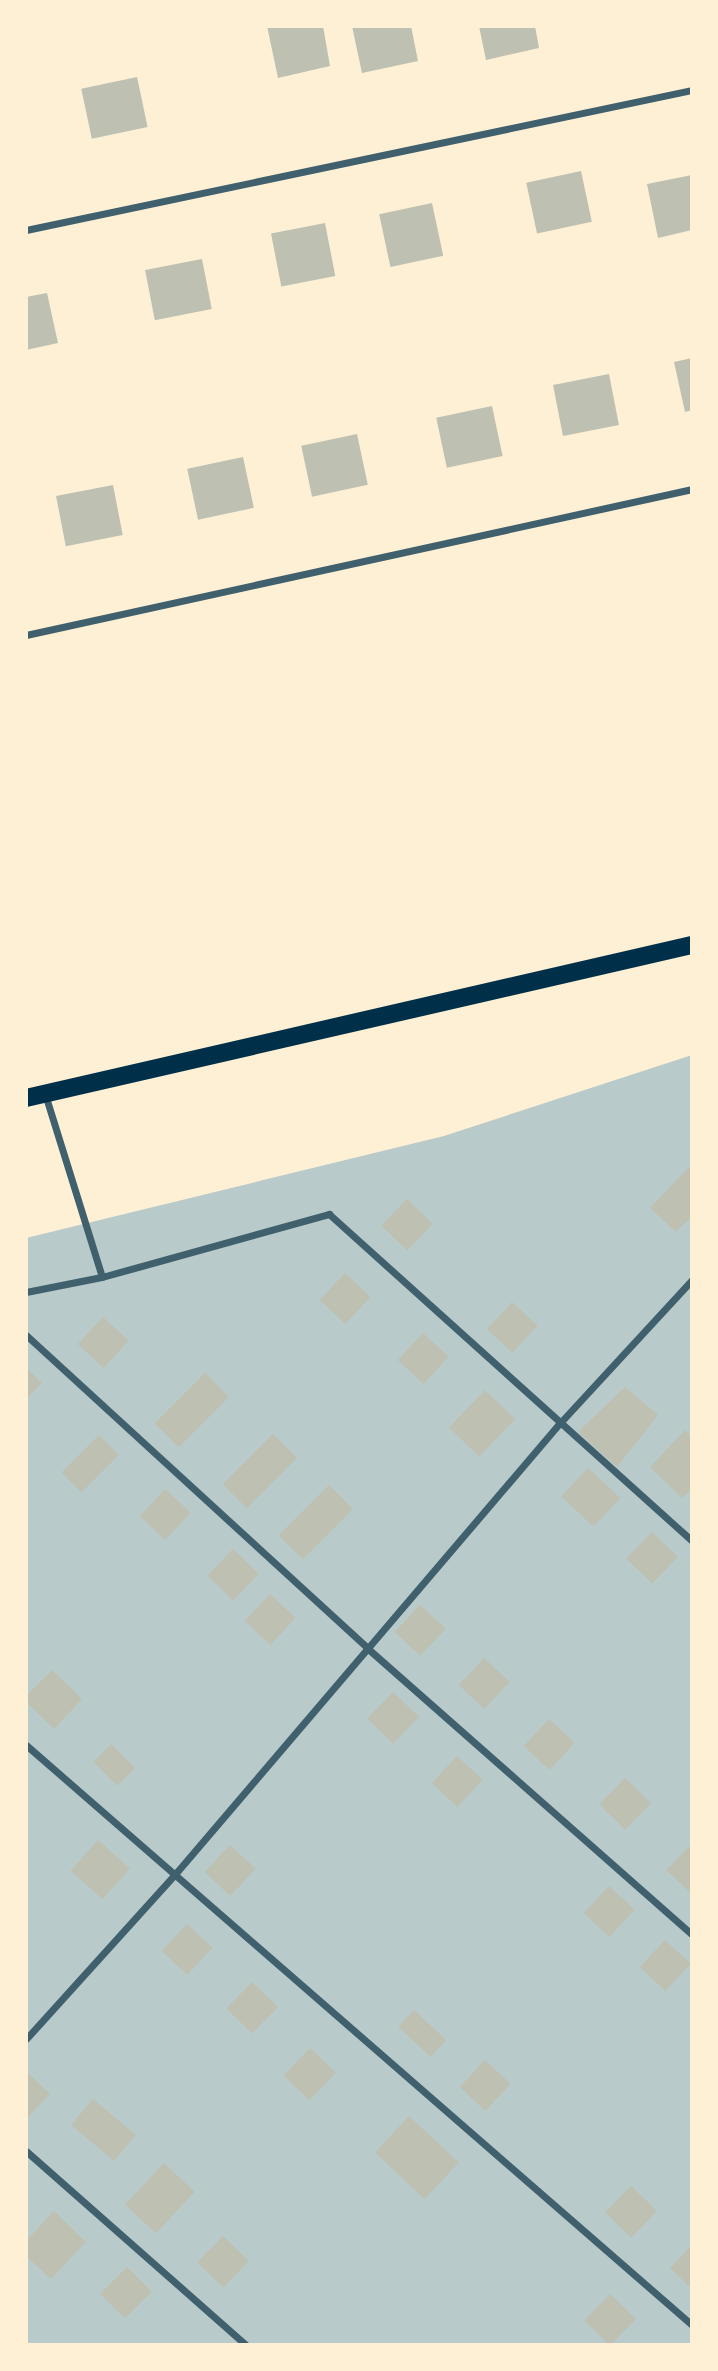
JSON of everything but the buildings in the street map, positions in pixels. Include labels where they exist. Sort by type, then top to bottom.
[{"type":"main road","points":[[26,1098],[692,945]]},
{"type":"street","points":[[26,230],[692,90]]},
{"type":"street","points":[[26,635],[692,489]]},
{"type":"street","points":[[45,1094],[102,1278]]},
{"type":"street","points":[[26,1292],[102,1278],[329,1214],[692,1541]]},
{"type":"street","points":[[26,2039],[176,1872],[559,1424],[692,1280]]},
{"type":"street","points":[[26,1335],[366,1647],[692,1934]]},
{"type":"street","points":[[26,1745],[176,1872],[692,2325]]},
{"type":"street","points":[[26,2151],[246,2345]]},
{"type":"shaded area","points":[[692,1055],[692,2345],[26,2345],[26,1238],[444,1136]]}]
